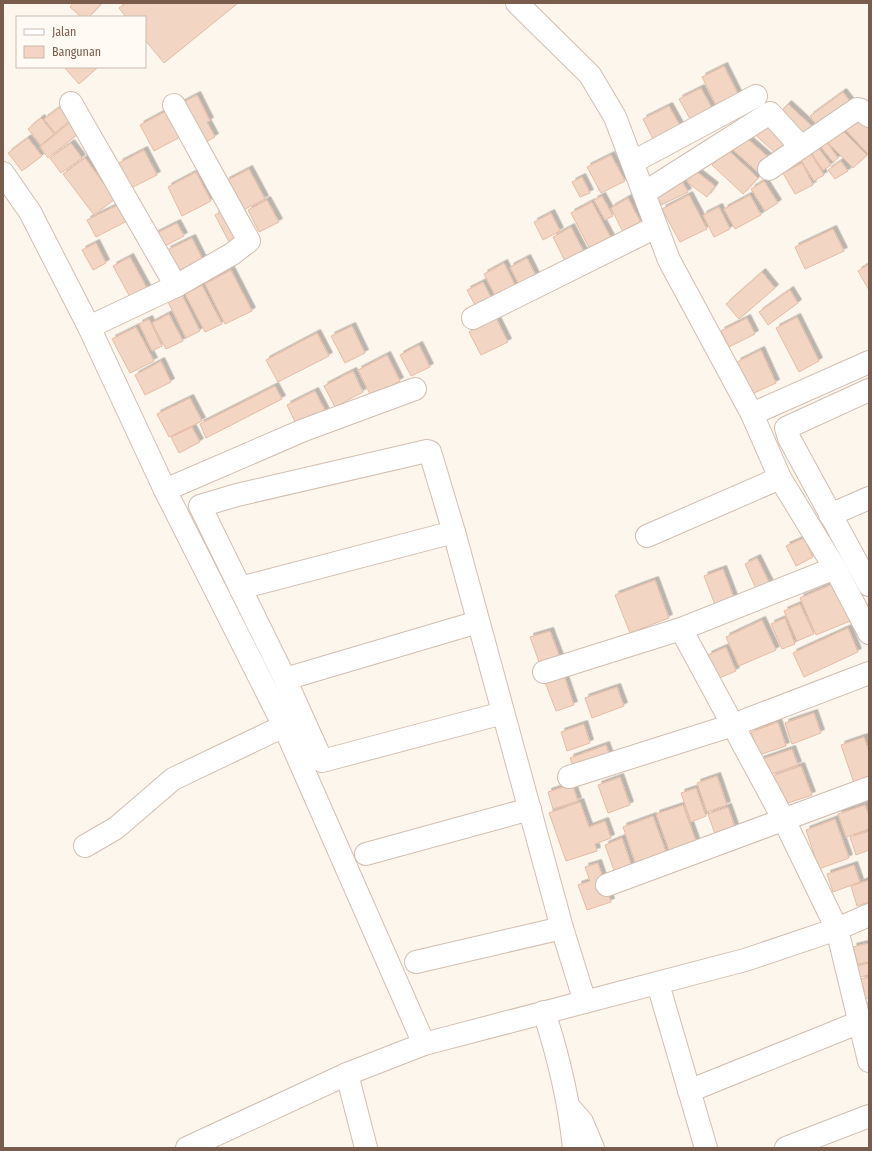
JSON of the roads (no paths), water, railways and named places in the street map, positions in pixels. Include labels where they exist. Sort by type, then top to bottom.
[{"type":"street","points":[[517,3],[590,75],[599,87],[615,117],[634,162],[669,260],[752,414],[780,478],[834,568],[869,633]]},
{"type":"street","points":[[634,162],[756,96]]},
{"type":"street","points":[[71,103],[176,286]]},
{"type":"street","points":[[89,328],[176,286],[232,254],[249,240],[174,105]]},
{"type":"street","points":[[769,169],[857,110],[860,110],[869,116]]},
{"type":"street","points":[[644,193],[770,113],[801,147]]},
{"type":"street","points":[[3,173],[30,212],[89,328],[165,490],[284,726],[424,1044]]},
{"type":"street","points":[[473,318],[656,227]]},
{"type":"street","points":[[752,414],[869,362]]},
{"type":"street","points":[[165,490],[304,430],[415,389]]},
{"type":"street","points":[[869,390],[786,427],[788,438],[869,585]]},
{"type":"street","points":[[503,714],[325,762],[320,759],[285,679],[201,511],[200,506],[237,495],[427,450],[431,454],[454,532],[562,928],[585,1002]]},
{"type":"street","points":[[647,536],[780,478]]},
{"type":"street","points":[[830,515],[869,498]]},
{"type":"street","points":[[240,588],[454,532]]},
{"type":"street","points":[[544,672],[681,629],[834,568]]},
{"type":"street","points":[[285,679],[478,622]]},
{"type":"street","points":[[681,629],[784,820],[837,929],[869,1061]]},
{"type":"street","points":[[569,777],[733,725],[869,673]]},
{"type":"street","points":[[85,846],[116,828],[173,779],[284,726]]},
{"type":"street","points":[[607,885],[869,788]]},
{"type":"street","points":[[366,854],[530,809]]},
{"type":"street","points":[[187,1148],[347,1074],[424,1044],[745,960],[837,929],[869,915]]},
{"type":"street","points":[[416,962],[562,928]]},
{"type":"street","points":[[658,984],[706,1148]]},
{"type":"street","points":[[544,1012],[559,1058],[570,1107],[574,1148]]},
{"type":"street","points":[[689,1091],[860,1022]]},
{"type":"street","points":[[347,1074],[366,1148]]},
{"type":"street","points":[[570,1107],[582,1122],[593,1148]]},
{"type":"street","points":[[786,1148],[869,1116]]}]
